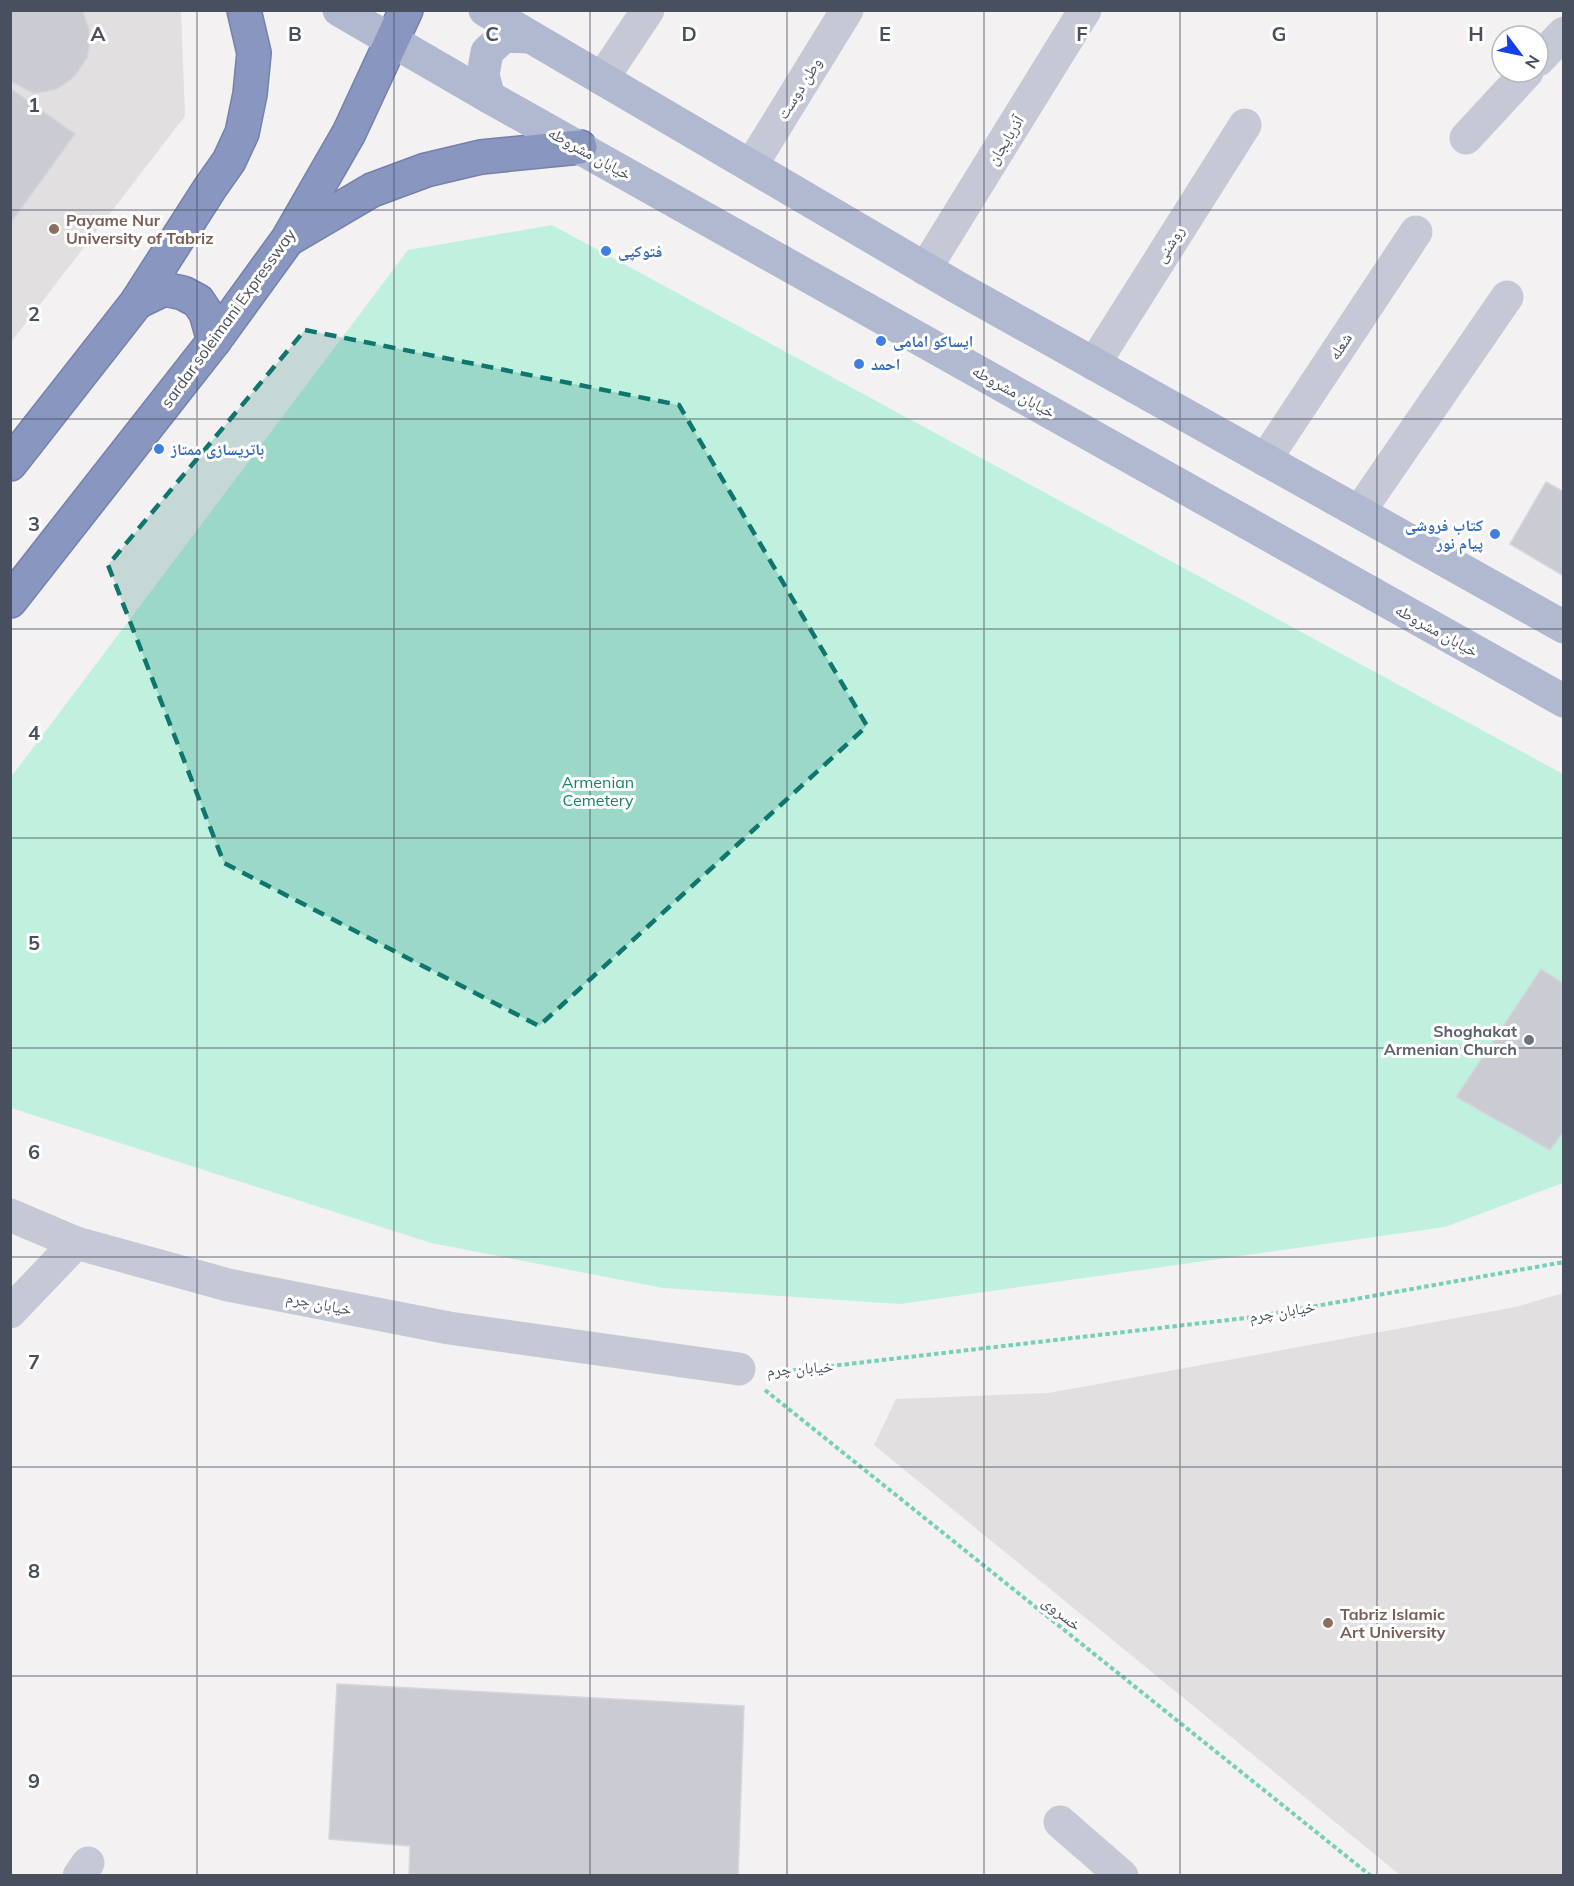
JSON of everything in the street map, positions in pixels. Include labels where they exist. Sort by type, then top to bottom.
[{"type":"highway","points":[[10,464],[137,302],[229,161],[242,133],[250,94],[254,53],[244,10]]},
{"type":"highway","name":"sardar soleimani Expressway","points":[[10,601],[214,341],[288,239],[349,133],[406,10]]},
{"type":"highway","points":[[288,239],[372,190],[426,170],[481,157],[580,147]]},
{"type":"highway","points":[[137,302],[164,289],[183,293],[198,301],[206,313],[214,341]]},
{"type":"main road","name":"خیابان مشروطه","points":[[339,10],[489,97],[1563,701]]},
{"type":"main road","points":[[485,10],[925,269],[1563,627]]},
{"type":"main road","points":[[489,97],[483,75],[487,52],[504,36],[530,37]]},
{"type":"street","points":[[602,79],[648,10]]},
{"type":"street","name":"وطن دوست","points":[[751,166],[847,10]]},
{"type":"street","name":"آذربایجان","points":[[925,269],[1085,10]]},
{"type":"street","points":[[1550,47],[1563,33]]},
{"type":"street","points":[[1466,138],[1516,84]]},
{"type":"street","name":"روشنی","points":[[1094,364],[1245,125]]},
{"type":"street","name":"شعله","points":[[1265,460],[1416,232]]},
{"type":"street","points":[[1359,512],[1507,297]]},
{"type":"street","name":"خیابان چرم","points":[[10,1215],[76,1243],[228,1285],[449,1328],[739,1369]]},
{"type":"street","points":[[10,1312],[76,1243]]},
{"type":"street","points":[[1060,1822],[1122,1875]]},
{"type":"path","name":"خیابان چرم","points":[[739,1369],[779,1372],[1254,1317],[1563,1262]]},
{"type":"path","name":"خسروی","points":[[739,1369],[1371,1875]]},
{"type":"highlighted area","points":[[305,330],[679,405],[867,726],[539,1026],[224,863],[108,565]]},
{"type":"shaded area","name":"Payame Nur University of Tabriz","points":[[11,11],[181,11],[185,116],[11,342]]},
{"type":"shaded area","name":"Tabriz Islamic Art University","points":[[1563,1293],[1563,1875],[1400,1875],[874,1445],[896,1399],[1049,1393],[1516,1307]]},
{"type":"green space","name":"Armenian Cemetery","points":[[552,225],[1563,774],[1563,1183],[1445,1227],[900,1304],[663,1288],[431,1243],[11,1108],[11,777],[408,250]]},
{"type":"building","points":[[10,10],[82,10],[89,29],[90,42],[87,58],[74,77],[57,89],[33,93],[10,81]]},
{"type":"building","points":[[10,88],[75,134],[10,224]]},
{"type":"building","points":[[1546,482],[1564,492],[1564,576],[1510,544]]},
{"type":"building","name":"Shoghakat Armenian Church","points":[[1541,969],[1564,984],[1564,1131],[1550,1150],[1456,1097]]},
{"type":"building","points":[[337,1684],[744,1706],[738,1876],[409,1876],[410,1846],[329,1839]]},
{"type":"place","name":"Payame Nur University of Tabriz","points":[[54,229]]},
{"type":"place","name":"فتوکپی","points":[[606,251]]},
{"type":"place","name":"ایساکو امامی","points":[[881,341]]},
{"type":"place","name":"احمد","points":[[859,364]]},
{"type":"place","name":"باتریسازی ممتاز","points":[[159,449]]},
{"type":"place","name":"کتاب فروشی پیام نور","points":[[1495,534]]},
{"type":"place","name":"Shoghakat Armenian Church","points":[[1529,1040]]},
{"type":"place","name":"Tabriz Islamic Art University","points":[[1328,1623]]}]
